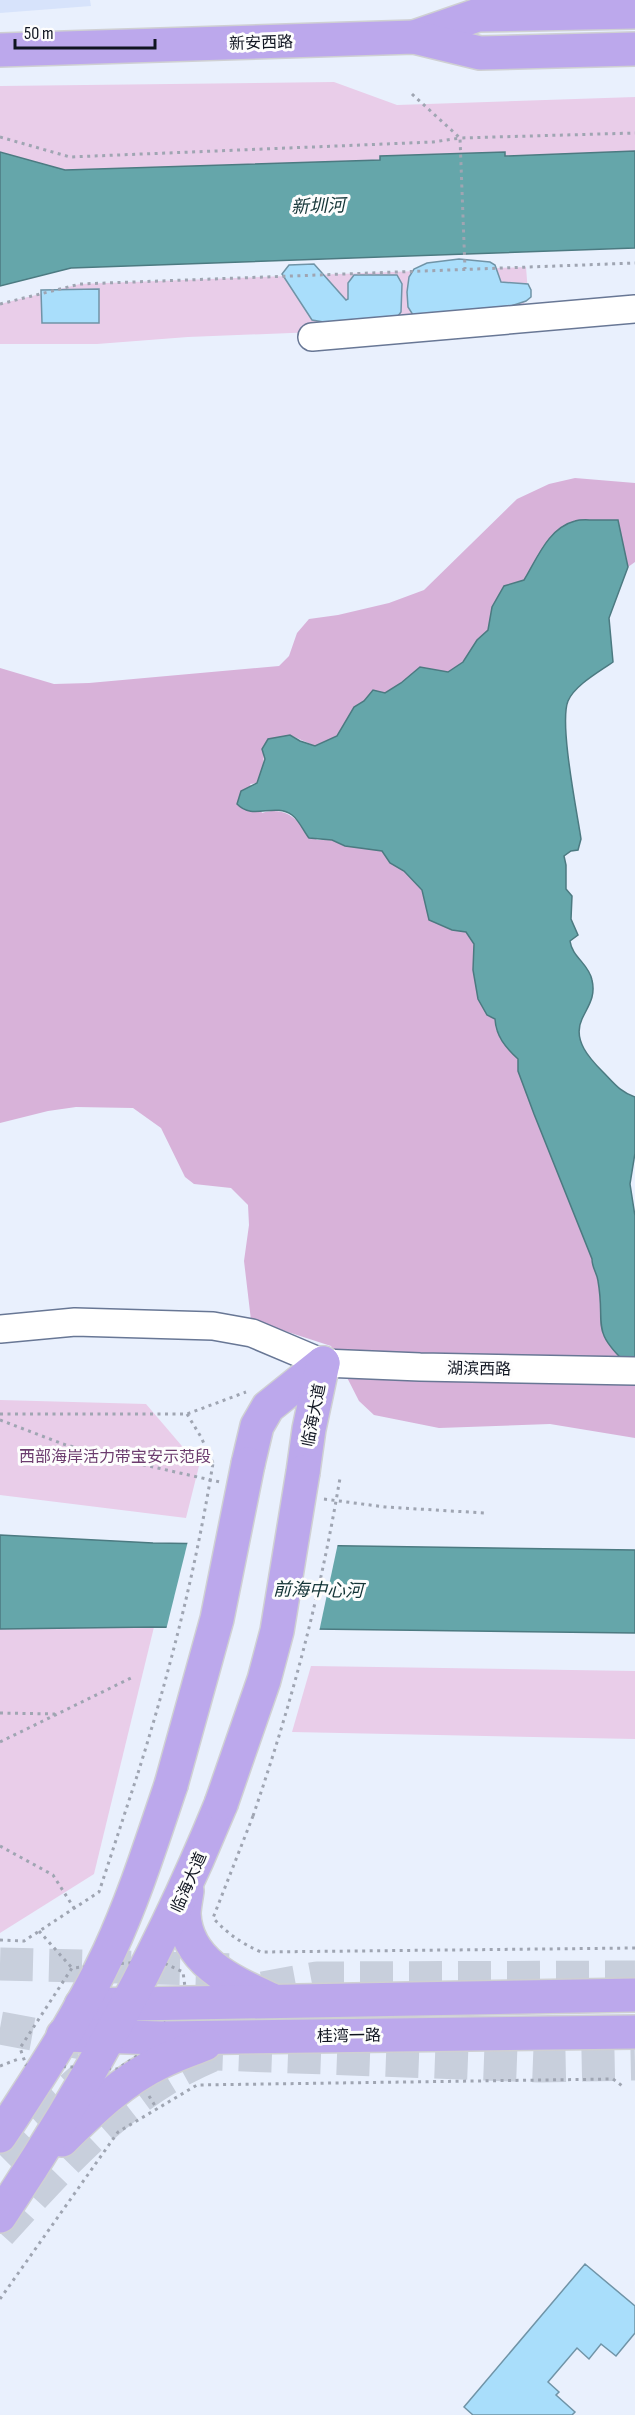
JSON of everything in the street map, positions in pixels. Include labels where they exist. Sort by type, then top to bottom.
[{"type":"main road","name":"新安西路","points":[[414,37],[478,15],[635,12]]},
{"type":"main road","points":[[527,14],[528,52]]},
{"type":"main road","name":"新安西路","points":[[0,50],[414,37],[480,53],[635,49]]},
{"type":"main road","name":"临海大道","points":[[0,2136],[81,2005],[110,1950],[130,1904],[171,1785],[215,1628],[257,1426],[268,1407],[323,1363]]},
{"type":"main road","name":"临海大道","points":[[0,2216],[27,2175],[126,2005],[188,1884],[221,1804],[264,1680],[277,1631],[309,1429],[323,1363]]},
{"type":"main road","points":[[188,1884],[184,1915],[188,1935],[195,1950],[206,1963],[223,1976],[277,2002]]},
{"type":"main road","name":"桂湾一路","points":[[81,2005],[635,1995]]},
{"type":"main road","name":"桂湾一路","points":[[63,2036],[223,2037],[635,2032]]},
{"type":"main road","points":[[27,2175],[87,2115],[136,2076],[161,2062],[223,2037]]},
{"type":"street","points":[[312,337],[635,309]]},
{"type":"street","name":"湖滨西路","points":[[0,1329],[75,1322],[213,1326],[252,1333],[323,1363],[420,1368],[635,1371]]},
{"type":"path","points":[[412,94],[460,138],[465,269]]},
{"type":"path","points":[[0,137],[70,157],[433,142],[460,138],[635,133]]},
{"type":"path","points":[[0,304],[80,284],[635,263]]},
{"type":"path","points":[[0,1414],[187,1414],[201,1437],[213,1464],[193,1576],[160,1700],[99,1892],[24,1941],[0,1940]]},
{"type":"path","points":[[340,1478],[318,1595],[283,1729],[253,1816],[213,1918],[228,1935],[261,1952],[635,1948]]},
{"type":"path","points":[[0,1742],[133,1677]]},
{"type":"path","points":[[0,1713],[57,1714]]},
{"type":"path","points":[[0,1846],[52,1875],[74,1908]]},
{"type":"path","points":[[39,1931],[72,1968]]},
{"type":"path","points":[[0,2066],[22,2057]]},
{"type":"path","points":[[0,2299],[118,2132],[197,2085],[613,2079],[625,2088]]},
{"type":"shaded area","points":[[0,0],[90,0],[91,6],[0,13]]},
{"type":"shaded area","points":[[575,478],[635,483],[635,562],[628,567],[618,520],[564,527],[545,544],[524,580],[504,586],[492,607],[488,630],[477,640],[463,662],[448,672],[420,667],[385,693],[373,691],[364,701],[354,707],[337,736],[315,746],[290,735],[262,749],[263,762],[257,783],[250,784],[262,813],[279,811],[286,814],[317,840],[332,840],[345,846],[382,851],[390,863],[404,871],[422,890],[429,919],[452,930],[466,931],[474,944],[473,970],[478,999],[495,1019],[496,1030],[518,1059],[518,1071],[592,1259],[598,1281],[603,1335],[616,1353],[628,1364],[635,1362],[635,1438],[550,1424],[439,1428],[374,1415],[359,1401],[331,1346],[251,1320],[244,1261],[249,1225],[248,1205],[231,1188],[194,1184],[185,1177],[161,1128],[133,1108],[76,1107],[48,1111],[0,1123],[0,668],[54,684],[279,666],[289,656],[297,633],[309,619],[389,603],[424,590],[517,499],[549,484]]},
{"type":"green space","points":[[334,82],[397,105],[635,97],[635,151],[505,156],[504,152],[381,156],[380,160],[65,170],[0,152],[0,86]]},
{"type":"green space","points":[[526,267],[528,293],[522,309],[415,328],[188,337],[97,344],[0,344],[0,304],[80,284]]},
{"type":"green space","name":"西部海岸活力带宝安示范段","points":[[0,1400],[146,1404],[199,1466],[186,1518],[0,1495]]},
{"type":"green space","points":[[154,1627],[94,1874],[0,1933],[0,1629]]},
{"type":"green space","points":[[311,1666],[635,1671],[635,1739],[292,1732]]},
{"type":"water","name":"新圳河","points":[[635,151],[635,248],[71,268],[0,286],[0,152],[65,170],[380,160],[380,156],[505,152],[505,156]]},
{"type":"water","points":[[618,520],[628,567],[609,618],[613,662],[582,684],[571,695],[566,712],[567,747],[581,839],[578,850],[571,851],[564,856],[566,889],[572,896],[571,919],[578,935],[570,941],[571,947],[588,969],[593,986],[591,1001],[579,1027],[581,1042],[593,1061],[614,1083],[625,1093],[635,1097],[635,1153],[630,1184],[635,1216],[635,1362],[628,1365],[616,1353],[603,1334],[598,1281],[592,1259],[518,1071],[518,1059],[502,1041],[495,1019],[487,1015],[478,999],[473,970],[474,944],[466,932],[452,930],[429,920],[422,890],[404,871],[390,863],[382,851],[345,846],[332,840],[309,838],[295,817],[285,811],[250,811],[237,804],[241,791],[257,783],[265,759],[262,749],[268,739],[290,735],[315,746],[337,736],[354,707],[364,701],[373,690],[385,693],[420,667],[448,672],[463,662],[477,640],[488,630],[492,607],[504,586],[524,580],[544,545],[557,530],[575,521]]},
{"type":"water","name":"前海中心河","points":[[0,1535],[153,1543],[635,1550],[635,1633],[154,1627],[0,1629]]},
{"type":"pier","points":[[188,1541],[338,1543],[319,1632],[166,1630]]},
{"type":"building","points":[[459,259],[490,262],[495,265],[501,282],[528,284],[531,297],[511,306],[413,315],[408,307],[407,292],[409,277],[414,269],[427,263]]},
{"type":"building","points":[[314,264],[346,300],[348,299],[348,283],[354,275],[397,275],[402,284],[401,312],[398,316],[335,324],[312,320],[282,274],[289,265]]},
{"type":"building","points":[[99,289],[99,323],[42,323],[41,290]]},
{"type":"building","points":[[585,2264],[635,2306],[635,2333],[616,2356],[601,2344],[589,2359],[577,2348],[548,2382],[559,2392],[556,2395],[575,2412],[572,2415],[473,2415],[464,2407]]},
{"type":"tunnel","points":[[0,1964],[235,1970]]},
{"type":"tunnel","points":[[128,2043],[193,2007],[230,1994],[317,1978],[635,1977]]},
{"type":"tunnel","points":[[0,2028],[88,2044]]},
{"type":"tunnel","points":[[190,2053],[540,2066],[635,2064]]},
{"type":"tunnel","points":[[0,2233],[72,2156],[124,2109],[181,2070],[213,2055]]},
{"type":"tunnel","points":[[0,2155],[85,2076]]}]
